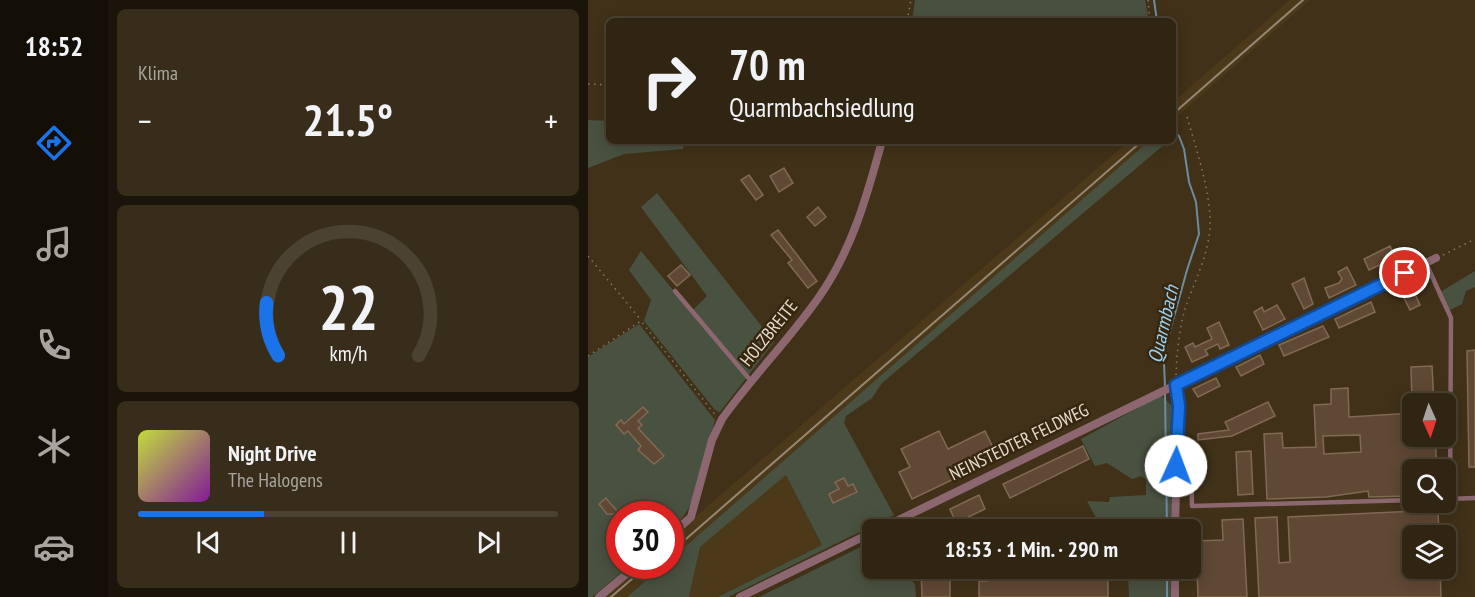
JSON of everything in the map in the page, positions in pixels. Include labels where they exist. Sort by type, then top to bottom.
[{"type":"street","name":"HOLZBREITE","points":[[684,523],[691,517],[712,440],[722,419],[820,296],[849,245],[865,204],[881,144]]},
{"type":"street","name":"NEINSTEDTER FELDWEG","points":[[901,519],[1436,258]]},
{"type":"street","points":[[1169,388],[1179,406],[1175,519]]},
{"type":"street","points":[[740,597],[862,537]]},
{"type":"street","points":[[599,597],[620,579]]},
{"type":"street","points":[[1175,579],[1175,597]]},
{"type":"lane","points":[[1426,263],[1451,318],[1449,459]]},
{"type":"lane","points":[[675,291],[751,381]]},
{"type":"lane","points":[[1176,445],[1186,449],[1190,459],[1192,506],[1402,500]]},
{"type":"lane","points":[[1456,499],[1475,498]]},
{"type":"path","points":[[907,18],[911,0]]},
{"type":"path","points":[[1148,0],[1150,18]]},
{"type":"path","points":[[588,84],[606,85]]},
{"type":"path","points":[[1169,388],[1186,308],[1198,277],[1208,239],[1210,218],[1186,113]]},
{"type":"path","points":[[1436,258],[1475,239]]},
{"type":"path","points":[[588,256],[717,417],[722,419]]},
{"type":"path","points":[[588,356],[641,321]]},
{"type":"shaded area","points":[[1290,0],[1310,0],[1176,117],[1176,99]]},
{"type":"shaded area","points":[[1126,144],[1146,144],[684,548],[684,527]]},
{"type":"shaded area","points":[[786,475],[822,545],[718,597],[689,597],[700,547]]},
{"type":"shaded area","points":[[625,579],[648,579],[627,597],[604,597]]},
{"type":"green space","points":[[915,0],[1145,0],[1148,16],[1133,18],[912,18]]},
{"type":"green space","points":[[588,120],[606,121],[606,144],[684,144],[683,149],[624,154],[588,168]]},
{"type":"green space","points":[[1146,144],[1165,144],[882,383],[872,398],[846,416],[844,423],[894,515],[886,519],[862,519],[862,531],[728,597],[718,597],[822,545],[786,475],[700,547],[689,597],[627,597],[648,579],[684,579],[684,548]]},
{"type":"green space","points":[[657,193],[774,342],[720,412],[715,410],[644,321],[651,300],[629,270],[641,251],[691,312],[707,296],[641,207]]},
{"type":"green space","points":[[1475,271],[1475,287],[1466,291],[1462,304],[1446,312],[1437,294]]},
{"type":"green space","points":[[639,324],[715,420],[701,479],[684,514],[684,501],[606,501],[606,579],[613,579],[592,597],[588,597],[588,357]]},
{"type":"green space","points":[[1161,395],[1173,407],[1171,519],[1097,519],[1087,501],[1109,502],[1110,497],[1146,495],[1146,480],[1141,476],[1132,479],[1107,463],[1095,466],[1081,439]]},
{"type":"green space","points":[[862,546],[862,579],[911,579],[915,584],[916,597],[759,597]]},
{"type":"green space","points":[[1128,579],[1170,579],[1171,597],[1129,597]]},
{"type":"building","points":[[784,168],[793,183],[779,192],[770,176]]},
{"type":"building","points":[[749,175],[763,195],[756,200],[741,180]]},
{"type":"building","points":[[818,207],[826,217],[815,226],[807,217]]},
{"type":"building","points":[[778,230],[817,281],[808,288],[788,263],[792,260],[771,235]]},
{"type":"building","points":[[1390,246],[1399,264],[1390,269],[1386,262],[1369,270],[1364,259]]},
{"type":"building","points":[[681,265],[690,275],[677,286],[668,276]]},
{"type":"building","points":[[1347,267],[1356,285],[1329,298],[1325,288],[1339,283],[1342,279],[1338,272]]},
{"type":"building","points":[[1304,278],[1313,304],[1304,309],[1292,284]]},
{"type":"building","points":[[1410,283],[1420,305],[1410,310],[1399,288]]},
{"type":"building","points":[[1371,302],[1375,312],[1339,328],[1335,319]]},
{"type":"building","points":[[1277,305],[1285,319],[1263,330],[1254,312],[1262,307],[1264,312]]},
{"type":"building","points":[[1219,322],[1229,345],[1220,349],[1218,344],[1205,350],[1208,355],[1192,362],[1185,347],[1193,343],[1195,347],[1212,339],[1207,328]]},
{"type":"building","points":[[1323,326],[1329,337],[1284,356],[1279,345]]},
{"type":"building","points":[[1475,350],[1475,467],[1469,467],[1467,351]]},
{"type":"building","points":[[1260,355],[1264,364],[1241,376],[1236,367]]},
{"type":"building","points":[[1432,366],[1433,393],[1412,393],[1411,367]]},
{"type":"building","points":[[1216,378],[1220,386],[1198,397],[1193,389]]},
{"type":"building","points":[[1348,388],[1349,417],[1402,414],[1402,447],[1436,447],[1436,459],[1402,459],[1402,496],[1369,497],[1368,491],[1326,497],[1267,499],[1264,434],[1282,433],[1283,448],[1316,447],[1314,405],[1331,404],[1331,389]],"holes":[[[1360,435],[1361,452],[1324,454],[1323,436]]]},
{"type":"building","points":[[1268,402],[1275,416],[1232,436],[1198,440],[1198,434],[1229,430],[1225,422]]},
{"type":"building","points":[[643,407],[648,412],[638,421],[642,425],[638,428],[664,456],[654,464],[638,450],[641,446],[628,431],[624,434],[616,425],[621,420],[624,424]]},
{"type":"building","points":[[939,431],[948,449],[985,431],[998,458],[912,499],[899,472],[910,467],[901,449]]},
{"type":"building","points":[[1083,446],[1089,459],[1010,498],[1003,484]]},
{"type":"building","points":[[1251,451],[1253,494],[1238,495],[1236,452]]},
{"type":"building","points":[[844,478],[848,486],[853,484],[857,492],[833,503],[829,494],[839,489],[835,482]]},
{"type":"building","points":[[979,495],[985,509],[964,519],[954,519],[950,509]]},
{"type":"building","points":[[606,498],[609,501],[606,501],[606,513],[599,504]]},
{"type":"building","points":[[1402,512],[1438,513],[1439,525],[1402,525],[1402,579],[1440,579],[1441,597],[1259,597],[1255,518],[1277,517],[1279,563],[1290,562],[1288,517]]},
{"type":"building","points":[[1243,519],[1247,597],[1198,597],[1197,579],[1201,579],[1201,541],[1223,540],[1222,520]]},
{"type":"building","points":[[921,579],[950,579],[950,597],[922,597]]},
{"type":"building","points":[[987,579],[1108,579],[1108,597],[979,597],[979,581],[987,581]]},
{"type":"waterway","name":"Quarmbach","points":[[1154,0],[1157,18]]},
{"type":"waterway","name":"Quarmbach","points":[[1165,387],[1164,363],[1167,342],[1199,234],[1196,202],[1189,182],[1184,149],[1176,134]]},
{"type":"waterway","name":"Quarmbach","points":[[1165,393],[1167,519]]},
{"type":"waterway","name":"Quarmbach","points":[[1167,579],[1167,597]]},
{"type":"railway","points":[[1176,111],[1303,0]]},
{"type":"railway","points":[[684,541],[1139,144]]},
{"type":"railway","points":[[611,597],[632,579]]},
{"type":"route","points":[[1176,466],[1179,406],[1176,385],[1405,273]]}]
